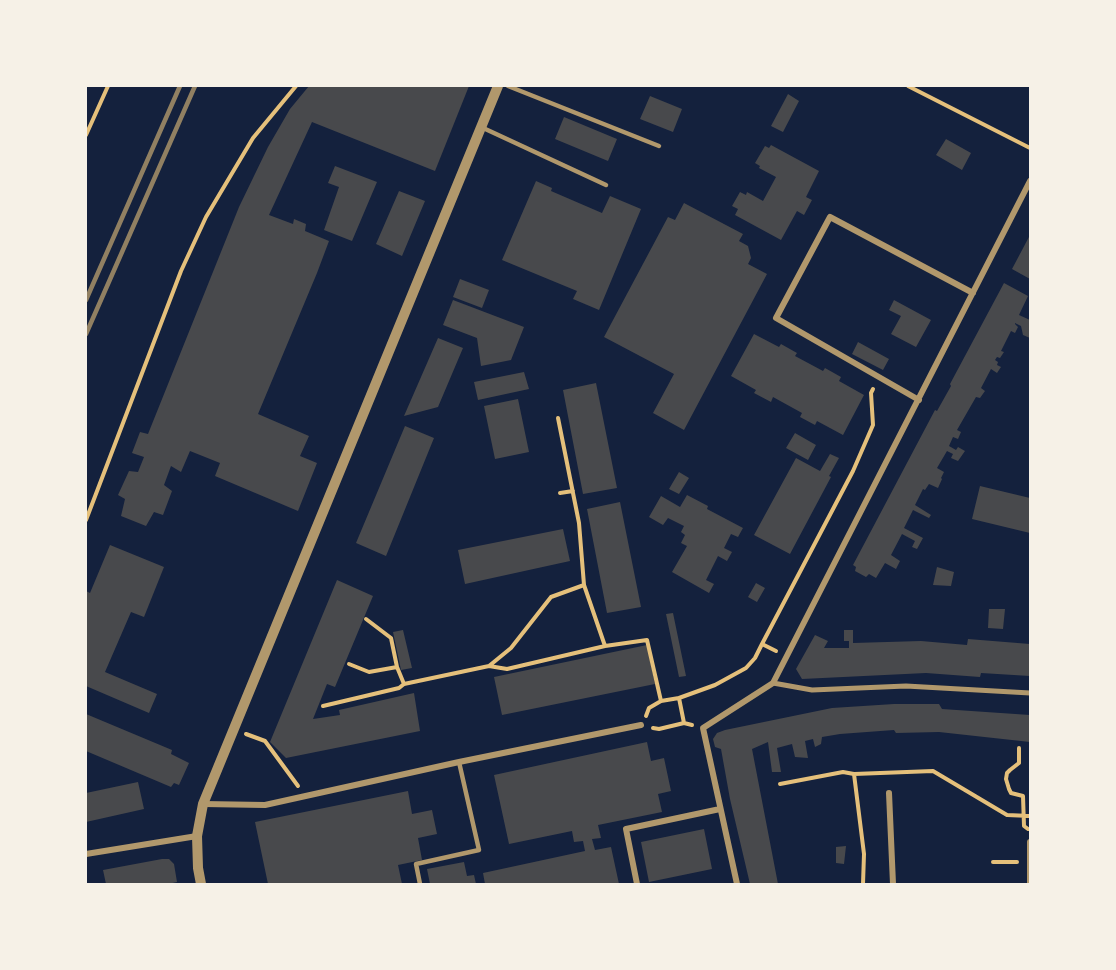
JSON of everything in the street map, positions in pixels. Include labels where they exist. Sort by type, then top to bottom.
[{"type":"street","points":[[201,885],[197,836],[203,804],[498,86]]},
{"type":"street","points":[[737,885],[703,728],[772,683],[1030,181]]},
{"type":"street","points":[[918,400],[776,318],[830,217],[973,293]]},
{"type":"street","points":[[772,683],[812,690],[906,686],[1030,693]]},
{"type":"street","points":[[203,804],[265,806],[459,762],[641,725]]},
{"type":"street","points":[[889,793],[893,885]]},
{"type":"street","points":[[638,885],[626,829],[720,809]]},
{"type":"street","points":[[86,854],[197,836]]},
{"type":"street","points":[[1030,842],[1030,885]]},
{"type":"lane","points":[[508,86],[658,146]]},
{"type":"lane","points":[[481,127],[606,186]]},
{"type":"lane","points":[[420,885],[416,864],[479,850],[459,762]]},
{"type":"path","points":[[86,135],[108,86]]},
{"type":"path","points":[[86,520],[181,271],[206,217],[253,138],[296,86]]},
{"type":"path","points":[[908,86],[1030,148]]},
{"type":"path","points":[[703,728],[684,723],[658,729],[641,725],[649,708],[661,701],[679,698],[715,685],[746,668],[755,658],[853,471],[873,425],[871,393],[879,378]]},
{"type":"path","points":[[558,418],[579,523],[584,585],[605,646]]},
{"type":"path","points":[[560,493],[573,491]]},
{"type":"path","points":[[489,666],[511,648],[551,597],[584,585]]},
{"type":"path","points":[[366,619],[391,638],[397,667],[404,684]]},
{"type":"path","points":[[323,706],[399,688],[404,684],[489,666],[507,669],[605,646],[647,640],[661,701]]},
{"type":"path","points":[[762,644],[786,656]]},
{"type":"path","points":[[349,664],[369,672],[397,667]]},
{"type":"path","points":[[679,698],[684,723]]},
{"type":"path","points":[[234,730],[265,741],[306,797]]},
{"type":"path","points":[[1019,748],[1019,763],[1007,773],[1006,779],[1011,793],[1023,796],[1024,825],[1030,832]]},
{"type":"path","points":[[780,784],[843,772],[854,774],[933,771],[1007,815],[1030,816]]},
{"type":"path","points":[[854,774],[864,854],[863,885]]},
{"type":"path","points":[[993,862],[1030,863]]},
{"type":"building","points":[[309,86],[469,86],[435,171],[312,122],[269,215],[293,224],[294,219],[306,224],[305,231],[329,241],[258,414],[309,436],[300,456],[317,463],[298,511],[215,476],[220,463],[190,451],[181,472],[171,466],[164,485],[172,491],[163,515],[154,512],[146,526],[121,516],[125,499],[118,495],[129,471],[138,472],[144,457],[132,453],[140,432],[148,434],[239,207],[268,147],[290,109]]},
{"type":"building","points":[[788,94],[799,101],[783,132],[771,126]]},
{"type":"building","points":[[650,96],[682,109],[673,132],[640,119]]},
{"type":"building","points":[[564,117],[617,139],[608,161],[555,139]]},
{"type":"building","points":[[946,139],[971,153],[962,170],[936,155]]},
{"type":"building","points":[[771,145],[819,171],[806,197],[812,200],[804,215],[797,211],[781,240],[735,215],[738,209],[732,206],[740,192],[746,195],[747,192],[763,201],[776,177],[759,168],[760,166],[755,163],[765,146],[769,148]]},
{"type":"building","points":[[335,166],[377,182],[352,241],[324,230],[339,187],[328,183]]},
{"type":"building","points":[[536,181],[552,188],[551,191],[602,213],[610,196],[641,209],[599,310],[573,299],[577,291],[502,260]]},
{"type":"building","points":[[399,191],[425,201],[402,256],[376,244]]},
{"type":"building","points":[[684,203],[743,234],[739,241],[748,246],[751,258],[748,264],[767,274],[684,430],[653,413],[674,374],[604,337],[668,217],[675,220]]},
{"type":"building","points":[[1030,235],[1030,279],[1012,269]]},
{"type":"building","points":[[460,279],[489,290],[482,308],[453,297]]},
{"type":"building","points":[[1004,283],[1028,296],[1019,315],[1030,320],[1030,338],[1023,335],[1021,326],[1015,323],[1018,327],[1015,333],[1011,331],[1001,351],[1004,352],[1000,358],[997,357],[995,360],[1001,367],[997,373],[991,369],[981,388],[985,391],[980,398],[976,397],[957,430],[961,432],[958,439],[953,437],[949,446],[965,451],[958,461],[951,458],[953,454],[947,451],[937,468],[944,472],[938,488],[929,484],[925,490],[923,489],[915,505],[931,515],[929,518],[913,510],[904,528],[923,538],[917,549],[912,547],[915,541],[902,534],[891,555],[900,561],[896,569],[885,563],[876,578],[869,574],[866,577],[855,571],[856,567],[853,565],[935,410],[937,411],[951,386],[950,384]]},
{"type":"building","points":[[453,300],[524,327],[511,360],[481,366],[477,338],[443,325]]},
{"type":"building","points":[[894,300],[931,320],[916,347],[891,334],[901,316],[889,310]]},
{"type":"building","points":[[754,334],[779,347],[781,344],[797,353],[795,356],[823,371],[825,368],[841,377],[839,381],[864,395],[843,435],[817,421],[815,425],[800,417],[802,413],[773,397],[771,402],[754,393],[756,390],[731,376]]},
{"type":"building","points":[[438,338],[463,348],[438,407],[404,416]]},
{"type":"building","points":[[858,342],[889,359],[883,370],[852,354]]},
{"type":"building","points":[[524,372],[529,389],[478,400],[474,382]]},
{"type":"building","points":[[596,383],[617,488],[583,494],[563,390]]},
{"type":"building","points":[[518,399],[529,452],[495,459],[484,406]]},
{"type":"building","points":[[405,426],[434,438],[386,556],[356,543]]},
{"type":"building","points":[[795,433],[816,445],[808,460],[786,448]]},
{"type":"building","points":[[830,454],[839,458],[790,554],[754,535],[796,458],[820,471]]},
{"type":"building","points":[[679,472],[689,478],[679,494],[669,489]]},
{"type":"building","points":[[980,486],[1030,498],[1030,533],[972,519]]},
{"type":"building","points":[[687,495],[708,506],[707,509],[743,528],[738,537],[731,534],[724,548],[732,552],[727,561],[718,556],[706,580],[714,584],[709,593],[672,572],[687,546],[681,543],[685,535],[681,532],[684,526],[668,518],[663,525],[649,517],[661,496],[680,507]]},
{"type":"building","points":[[620,502],[641,607],[607,613],[587,509]]},
{"type":"building","points":[[563,529],[570,561],[465,584],[458,550]]},
{"type":"building","points":[[110,545],[164,567],[144,617],[131,612],[105,672],[157,694],[149,713],[86,686],[86,591],[90,593]]},
{"type":"building","points":[[937,567],[954,572],[951,586],[933,585]]},
{"type":"building","points":[[337,580],[373,596],[335,687],[327,684],[313,719],[340,715],[339,710],[414,693],[420,731],[286,758],[270,742]]},
{"type":"building","points":[[756,583],[765,588],[757,602],[748,597]]},
{"type":"building","points":[[989,609],[1005,609],[1003,629],[988,628]]},
{"type":"building","points":[[673,613],[686,676],[679,677],[666,614]]},
{"type":"building","points":[[403,630],[412,668],[401,670],[393,632]]},
{"type":"building","points":[[844,630],[853,630],[853,643],[921,641],[967,645],[968,639],[1030,644],[1030,676],[981,673],[980,677],[926,673],[802,679],[796,669],[815,635],[828,641],[824,648],[849,648],[849,641],[844,641]]},
{"type":"building","points":[[647,645],[655,684],[502,715],[494,677]]},
{"type":"building","points":[[939,704],[942,709],[1030,715],[1030,742],[939,732],[896,733],[894,730],[840,734],[822,737],[821,744],[815,747],[813,739],[805,741],[808,758],[795,757],[792,744],[777,748],[781,772],[772,772],[768,742],[752,749],[778,884],[750,884],[721,749],[715,747],[713,739],[717,733],[832,708]]},
{"type":"building","points":[[86,714],[172,750],[171,754],[189,763],[179,785],[174,783],[171,787],[86,751]]},
{"type":"building","points":[[647,742],[651,761],[664,758],[671,791],[658,794],[662,812],[598,825],[601,838],[592,839],[595,850],[611,847],[619,884],[485,884],[483,873],[585,851],[583,841],[574,842],[572,831],[509,844],[494,775]]},
{"type":"building","points":[[138,782],[144,809],[86,822],[86,793]]},
{"type":"building","points":[[408,791],[412,814],[432,810],[437,834],[418,838],[422,860],[398,865],[402,884],[268,884],[255,822]]},
{"type":"building","points":[[704,829],[712,869],[649,882],[641,842]]},
{"type":"building","points":[[846,846],[844,864],[836,863],[836,847]]},
{"type":"building","points":[[169,859],[174,864],[177,882],[106,884],[103,870]]},
{"type":"building","points":[[464,862],[467,876],[474,875],[476,884],[430,884],[427,869]]},
{"type":"railway","points":[[86,300],[180,86]]},
{"type":"railway","points":[[86,334],[195,86]]}]
